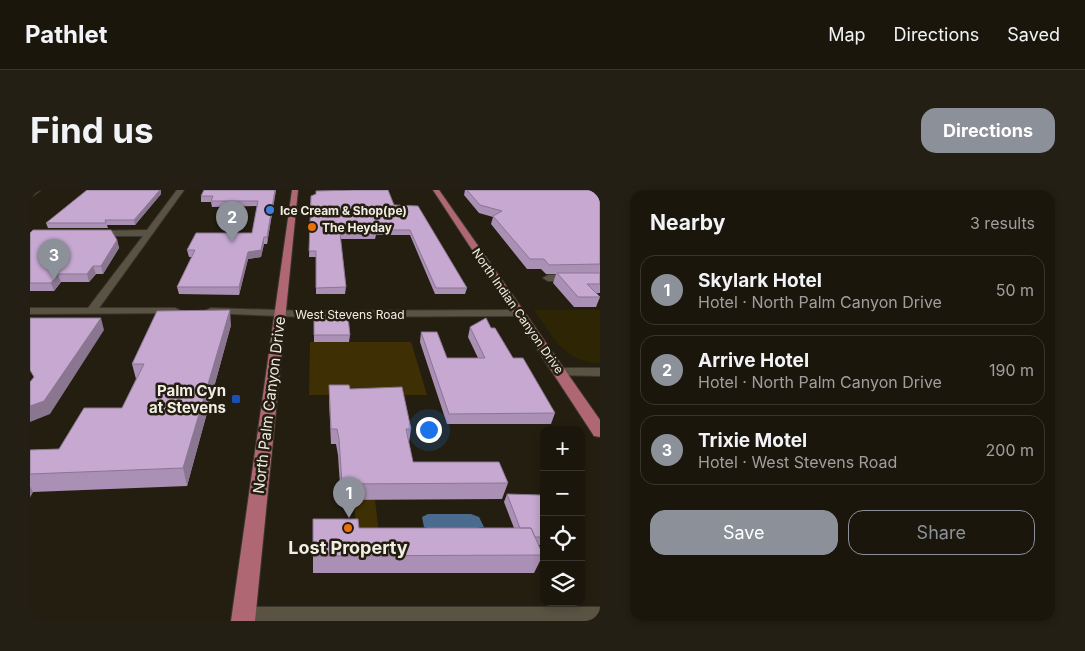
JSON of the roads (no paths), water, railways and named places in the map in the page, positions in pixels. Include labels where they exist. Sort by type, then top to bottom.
[{"type":"main road","name":"North Palm Canyon Drive","points":[[244,620],[295,190]]},
{"type":"main road","name":"North Indian Canyon Drive","points":[[436,190],[600,432]]},
{"type":"street","points":[[30,196],[38,190]]},
{"type":"street","points":[[91,311],[181,190]]},
{"type":"street","points":[[89,233],[149,233]]},
{"type":"street","points":[[548,278],[600,278]]},
{"type":"street","name":"West Stevens Road","points":[[30,311],[519,314]]},
{"type":"street","points":[[560,372],[600,372]]},
{"type":"street","points":[[244,620],[600,618]]},
{"type":"water","points":[[428,514],[471,514],[479,517],[484,527],[477,528],[476,531],[433,530],[424,527],[422,517]]},
{"type":"place","name":"Ice Cream & Shop(pe)","points":[[270,210]]},
{"type":"place","name":"The Heyday","points":[[312,227]]},
{"type":"place","name":"Arrive Hotel","points":[[232,242]]},
{"type":"place","name":"Trixie Motel","points":[[54,280]]},
{"type":"place","name":"Palm Cyn at Stevens","points":[[236,399]]},
{"type":"place","name":"Skylark Hotel","points":[[349,518]]},
{"type":"place","name":"Lost Property","points":[[348,528]]}]
